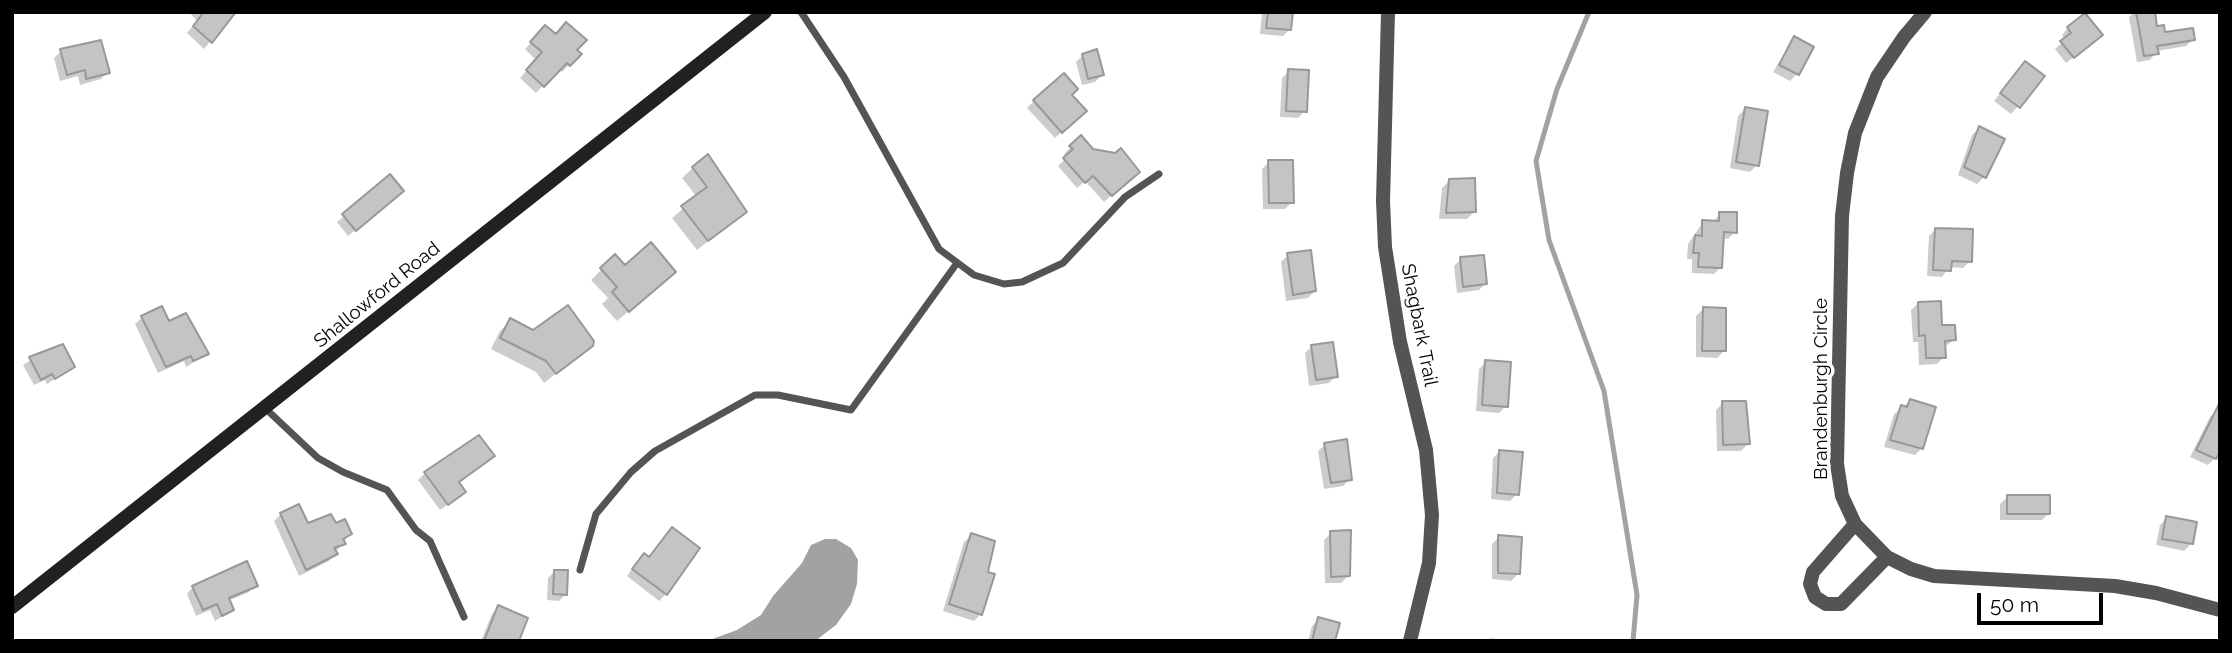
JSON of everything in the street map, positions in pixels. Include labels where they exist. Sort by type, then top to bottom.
[{"type":"street","name":"Shallowford Road","points":[[12,607],[266,409],[765,12]]},
{"type":"street","name":"Shagbark Trail","points":[[1388,12],[1383,201],[1385,247],[1400,342],[1426,450],[1432,515],[1429,563],[1410,641]]},
{"type":"street","name":"Brandenburgh Circle","points":[[1925,12],[1877,77],[1854,133],[1847,173],[1842,216],[1837,464],[1842,496],[1855,524],[1887,557],[1911,569],[1934,576],[2115,586],[2156,593],[2220,610]]},
{"type":"street","points":[[1855,524],[1813,572],[1810,584],[1815,597],[1826,604],[1842,604],[1887,557]]},
{"type":"lane","points":[[801,12],[844,78],[939,249],[974,275],[1004,284],[1022,282],[1063,262],[1125,197],[1160,174]]},
{"type":"lane","points":[[580,570],[596,514],[631,472],[655,451],[755,396],[778,396],[851,410],[957,263]]},
{"type":"lane","points":[[266,409],[318,458],[387,490],[416,530],[430,541],[464,617]]},
{"type":"shaded area","points":[[825,539],[836,539],[851,548],[858,560],[857,584],[851,604],[836,625],[815,641],[707,641],[737,630],[761,615],[773,596],[802,563],[811,545]]},
{"type":"building","points":[[204,12],[236,12],[212,43],[193,26]]},
{"type":"building","points":[[1268,12],[1293,12],[1291,30],[1266,28]]},
{"type":"building","points":[[2136,12],[2155,12],[2157,26],[2164,25],[2165,32],[2193,28],[2195,40],[2157,46],[2159,54],[2144,56]]},
{"type":"building","points":[[2085,13],[2103,35],[2074,58],[2060,41],[2071,33],[2067,27]]},
{"type":"building","points":[[566,22],[587,40],[577,50],[582,54],[570,66],[567,63],[544,87],[526,70],[542,52],[530,42],[545,25],[556,34]]},
{"type":"building","points":[[1794,36],[1814,47],[1799,75],[1779,65]]},
{"type":"building","points":[[101,40],[110,73],[86,79],[85,70],[67,75],[60,49]]},
{"type":"building","points":[[1097,49],[1104,75],[1088,79],[1082,54]]},
{"type":"building","points":[[2025,61],[2045,76],[2020,108],[2000,93]]},
{"type":"building","points":[[1288,69],[1309,70],[1307,112],[1286,111]]},
{"type":"building","points":[[1064,73],[1078,89],[1072,95],[1087,111],[1062,133],[1033,100]]},
{"type":"building","points":[[1745,107],[1768,111],[1759,166],[1736,162]]},
{"type":"building","points":[[1979,126],[2005,139],[1986,178],[1964,167]]},
{"type":"building","points":[[1081,135],[1093,149],[1115,153],[1121,148],[1140,172],[1112,196],[1093,176],[1085,183],[1063,158],[1073,149],[1069,146]]},
{"type":"building","points":[[708,154],[747,212],[708,241],[681,206],[707,187],[692,167]]},
{"type":"building","points":[[1268,160],[1293,160],[1294,203],[1269,203]]},
{"type":"building","points":[[390,174],[404,191],[356,231],[342,214]]},
{"type":"building","points":[[1475,178],[1476,212],[1446,213],[1449,179]]},
{"type":"building","points":[[1719,212],[1737,212],[1737,233],[1724,232],[1722,268],[1698,267],[1699,253],[1693,253],[1695,235],[1702,236],[1702,220],[1719,221]]},
{"type":"building","points":[[1935,228],[1973,229],[1972,262],[1952,261],[1951,271],[1933,270]]},
{"type":"building","points":[[651,242],[676,272],[629,312],[612,292],[617,287],[600,268],[615,254],[625,265]]},
{"type":"building","points":[[1311,250],[1316,291],[1293,295],[1287,253]]},
{"type":"building","points":[[1484,255],[1487,284],[1463,287],[1460,257]]},
{"type":"building","points":[[1941,301],[1942,325],[1955,325],[1956,340],[1945,341],[1946,358],[1926,358],[1925,335],[1919,336],[1918,302]]},
{"type":"building","points":[[568,305],[594,341],[593,346],[556,374],[546,361],[500,338],[510,318],[533,330]]},
{"type":"building","points":[[162,306],[169,321],[186,313],[209,354],[193,361],[191,356],[166,367],[141,316]]},
{"type":"building","points":[[1703,307],[1726,308],[1726,351],[1702,351]]},
{"type":"building","points":[[1333,342],[1338,377],[1316,380],[1311,345]]},
{"type":"building","points":[[63,344],[75,367],[55,379],[52,374],[41,380],[29,357]]},
{"type":"building","points":[[1485,360],[1511,362],[1508,407],[1482,405]]},
{"type":"building","points":[[1910,399],[1936,407],[1923,449],[1890,440],[1901,405],[1907,407]]},
{"type":"building","points":[[1722,401],[1746,401],[1750,444],[1723,445]]},
{"type":"building","points":[[2220,402],[2220,452],[2216,459],[2196,450]]},
{"type":"building","points":[[479,435],[495,456],[459,482],[466,492],[448,505],[424,472]]},
{"type":"building","points":[[1347,439],[1352,480],[1331,483],[1324,443]]},
{"type":"building","points":[[1499,450],[1523,452],[1519,495],[1497,493]]},
{"type":"building","points":[[2007,495],[2050,495],[2050,514],[2007,514]]},
{"type":"building","points":[[299,504],[308,523],[331,514],[336,523],[345,519],[352,534],[343,539],[346,544],[334,548],[338,554],[306,570],[280,513]]},
{"type":"building","points":[[2166,516],[2197,522],[2193,544],[2162,539]]},
{"type":"building","points":[[672,527],[700,548],[667,595],[632,569],[644,553],[649,557]]},
{"type":"building","points":[[1351,530],[1350,576],[1331,577],[1330,531]]},
{"type":"building","points":[[971,533],[995,541],[988,572],[995,574],[982,615],[949,604]]},
{"type":"building","points":[[1498,535],[1522,537],[1520,574],[1498,573]]},
{"type":"building","points":[[247,561],[258,586],[229,598],[234,610],[222,616],[217,604],[203,610],[192,586]]},
{"type":"building","points":[[554,570],[568,570],[567,595],[553,594]]},
{"type":"building","points":[[498,605],[528,618],[519,641],[484,641]]},
{"type":"building","points":[[1318,617],[1340,623],[1335,641],[1312,641]]},
{"type":"waterway","points":[[1589,12],[1557,89],[1536,161],[1549,240],[1604,391],[1637,595],[1633,641]]}]
